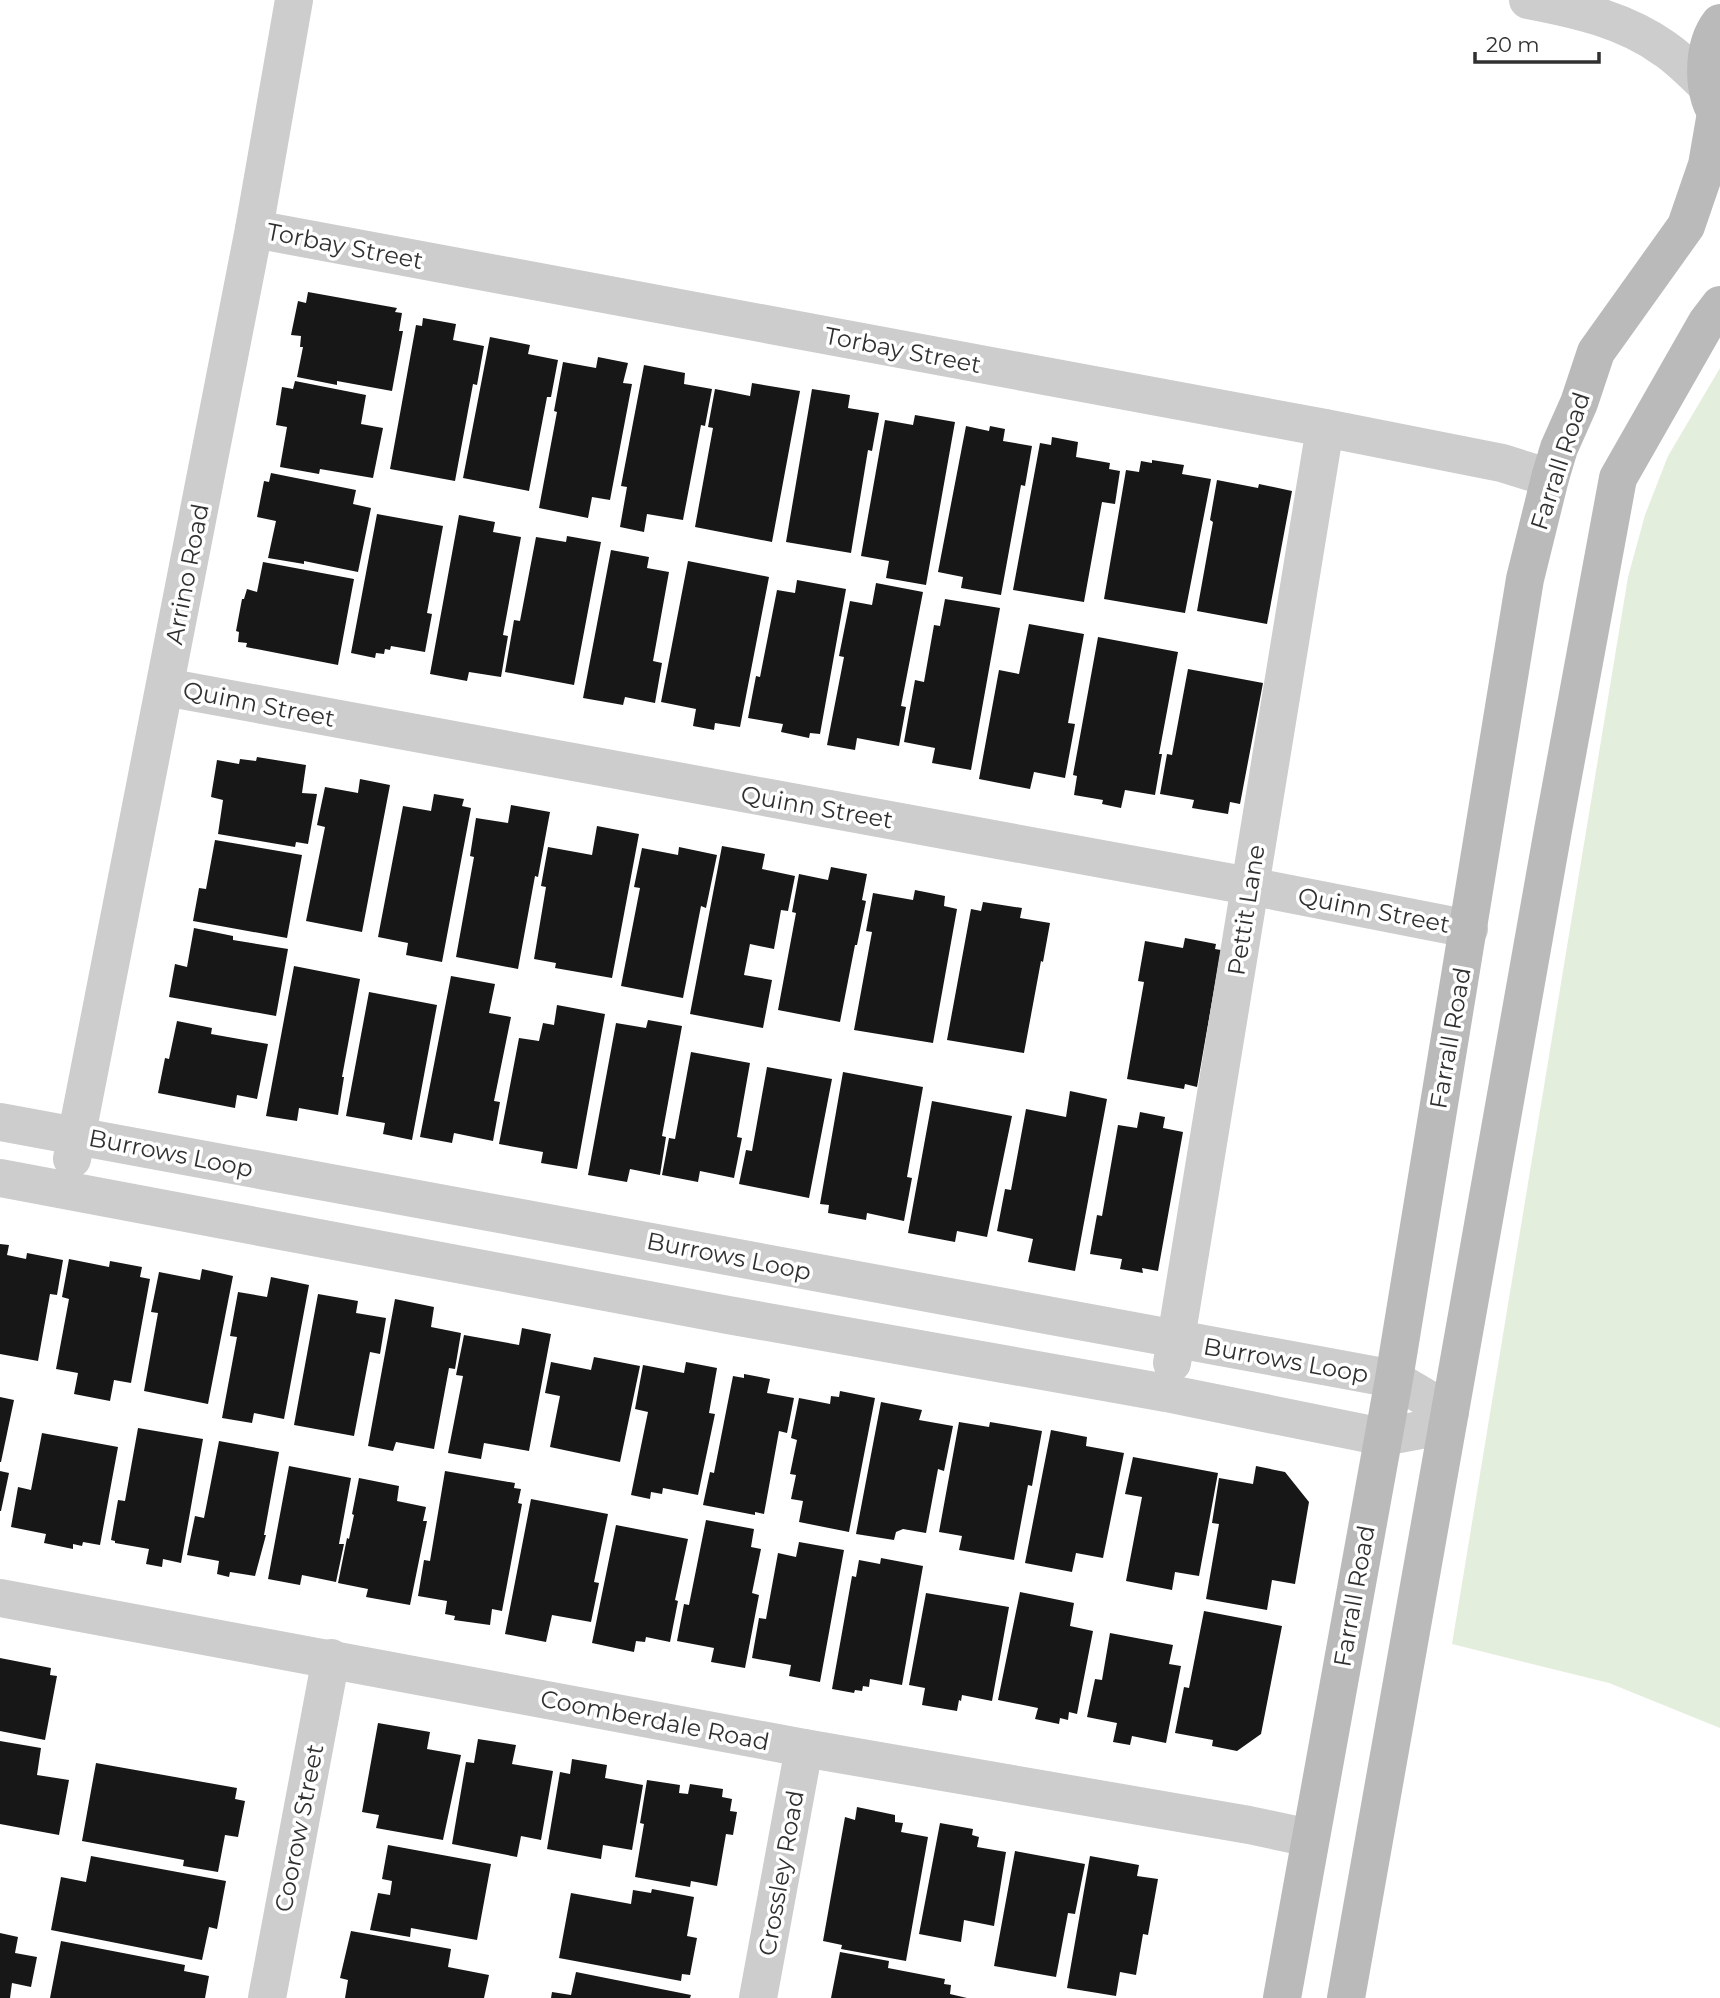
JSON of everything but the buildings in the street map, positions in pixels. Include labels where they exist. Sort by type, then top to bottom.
[{"type":"main road","name":"Farrall Road","points":[[1282,1998],[1394,1379],[1525,579],[1559,449],[1579,403],[1596,352],[1686,226],[1707,165],[1714,105],[1706,55],[1720,23]]},
{"type":"main road","points":[[1346,1998],[1618,478],[1707,322],[1720,305]]},
{"type":"street","name":"Arrino Road","points":[[66,1189],[254,229],[294,0]]},
{"type":"street","points":[[1528,0],[1577,5],[1624,26],[1665,49],[1714,105]]},
{"type":"street","name":"Torbay Street","points":[[254,229],[1325,428],[1502,463],[1550,478]]},
{"type":"street","name":"Pettit Lane","points":[[1166,1393],[1325,428]]},
{"type":"street","name":"Quinn Street","points":[[165,687],[1249,886],[1469,929]]},
{"type":"street","name":"Burrows Loop","points":[[0,1122],[1394,1379],[1448,1419]]},
{"type":"street","points":[[0,1178],[728,1315],[1166,1393],[1383,1437],[1448,1419]]},
{"type":"street","points":[[309,1236],[318,1181]]},
{"type":"street","points":[[519,1276],[528,1219]]},
{"type":"street","points":[[728,1315],[739,1257]]},
{"type":"street","points":[[940,1352],[951,1298]]},
{"type":"street","name":"Coomberdale Road","points":[[0,1598],[804,1748],[1249,1825],[1310,1838]]},
{"type":"street","name":"Coorow Street","points":[[267,1998],[331,1658]]},
{"type":"street","name":"Crossley Road","points":[[758,1998],[804,1748]]},
{"type":"green space","points":[[1720,368],[1720,1728],[1609,1683],[1452,1644],[1628,577],[1645,515],[1668,456]]}]
